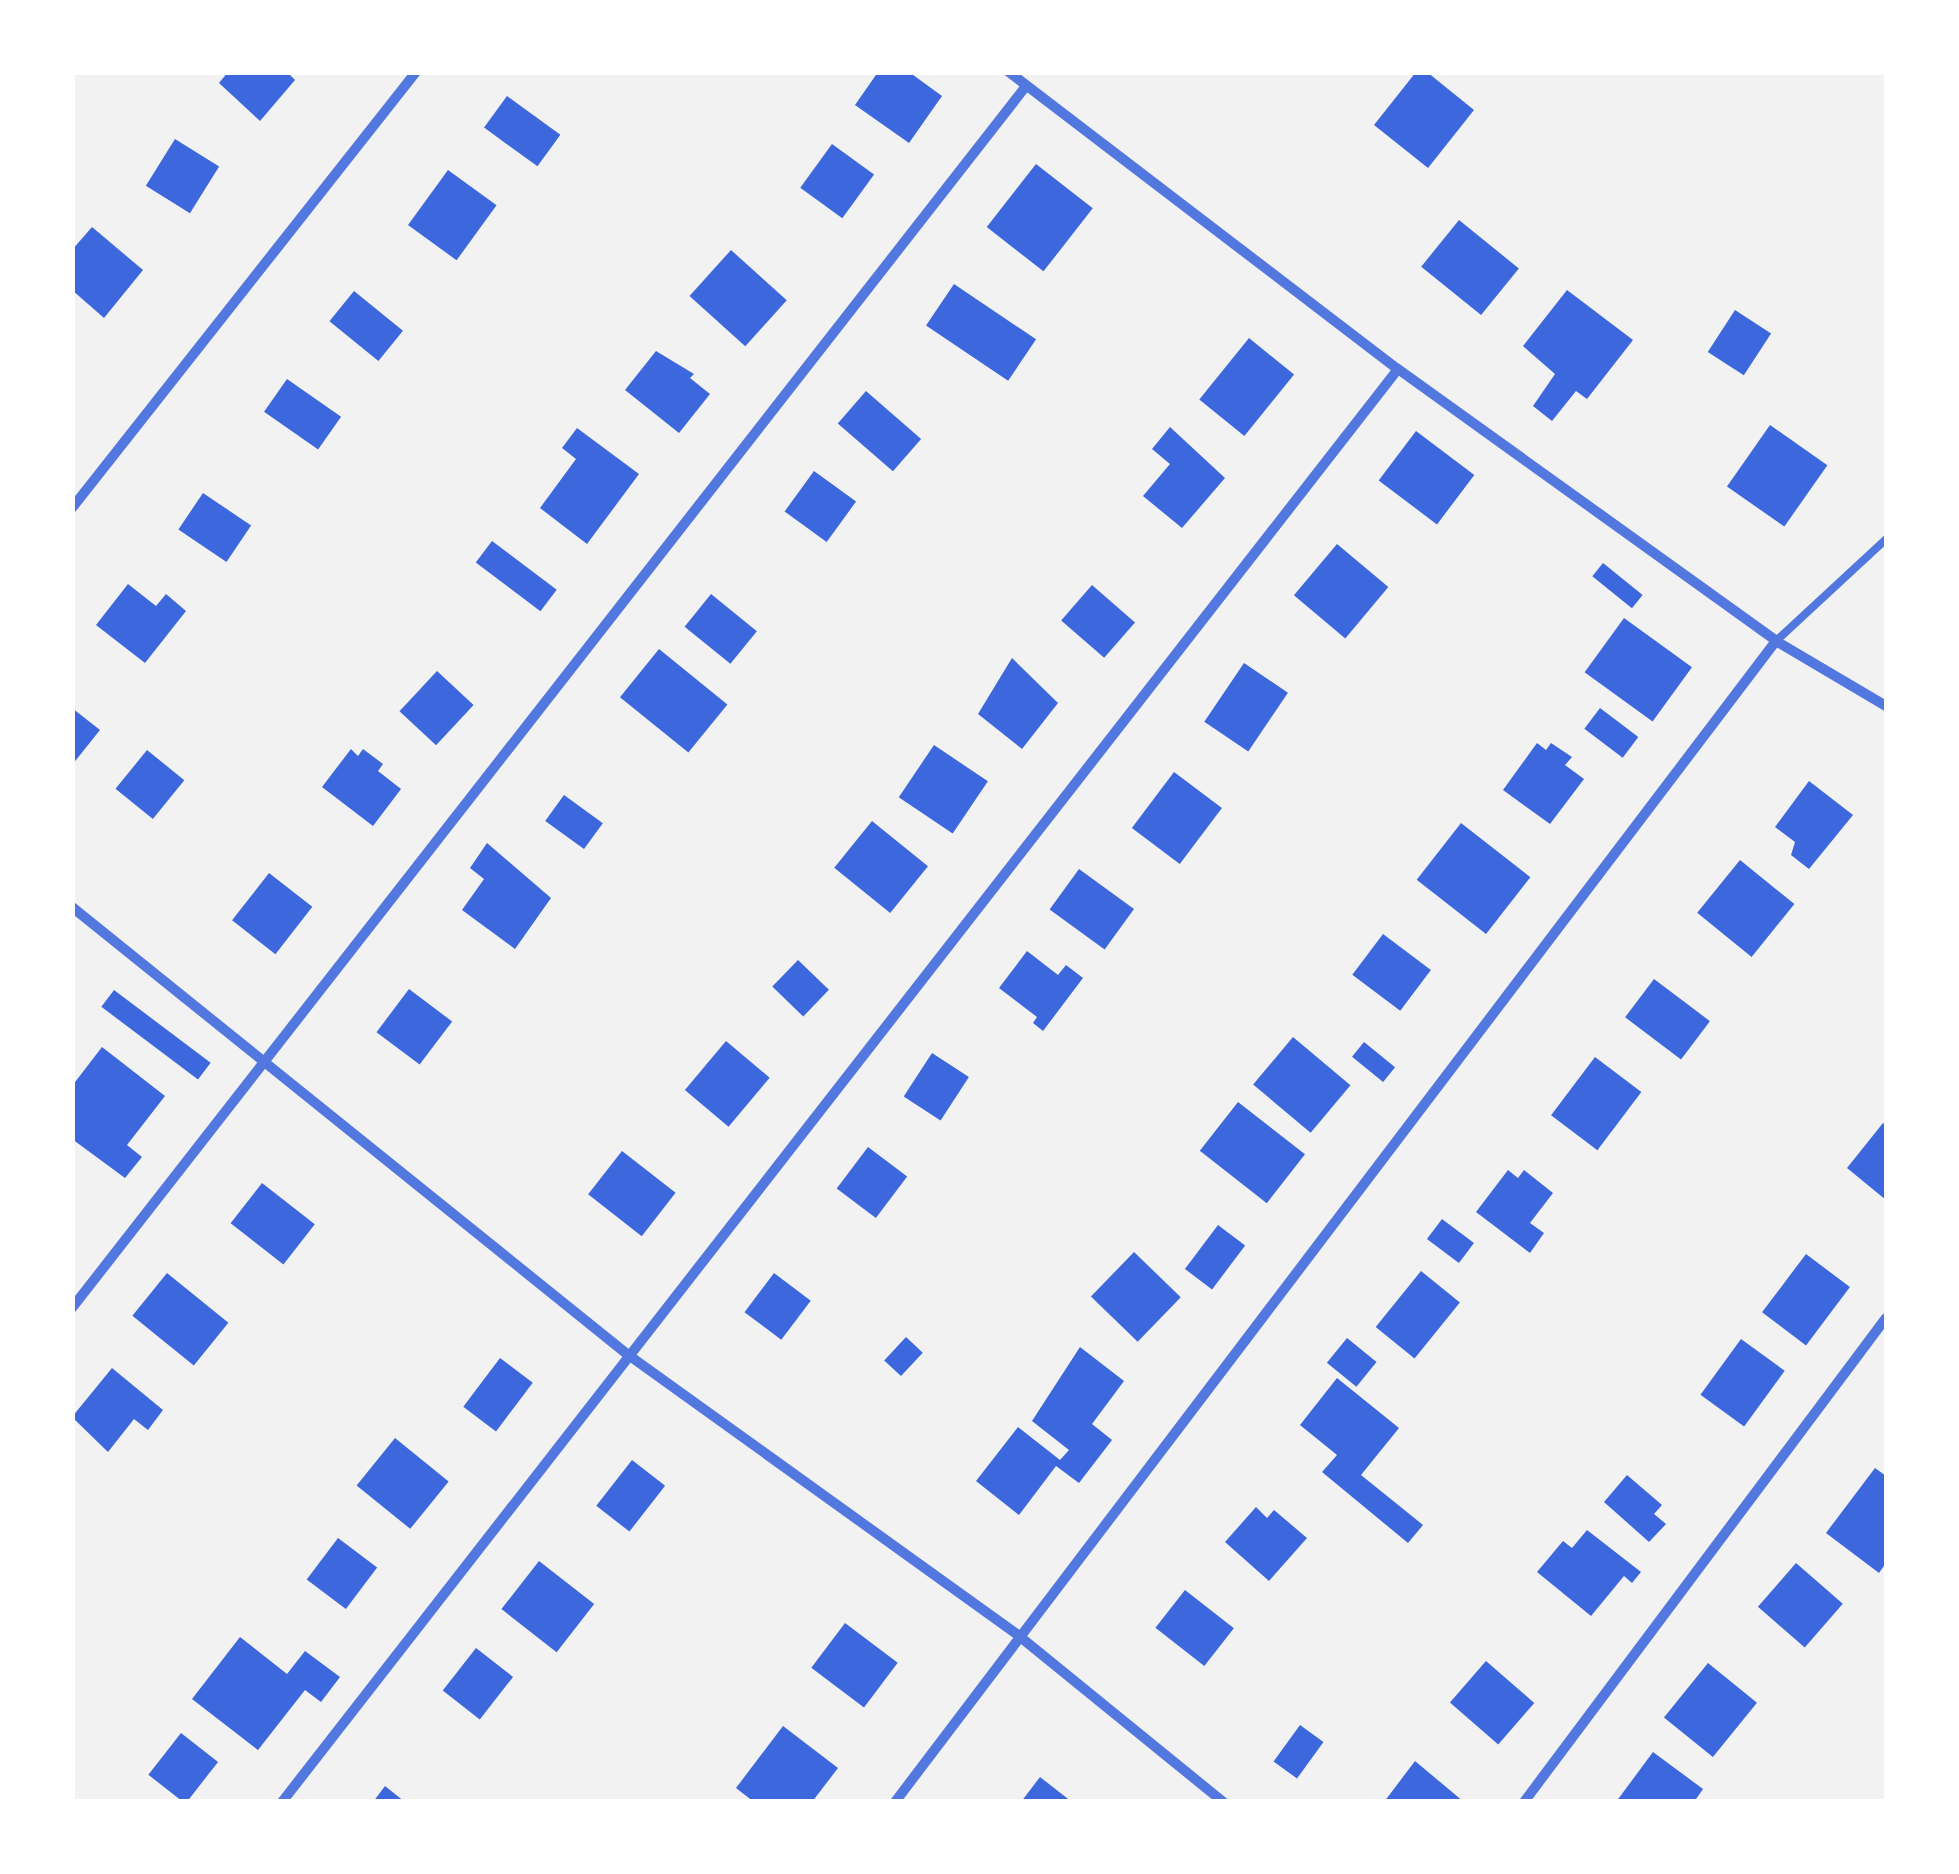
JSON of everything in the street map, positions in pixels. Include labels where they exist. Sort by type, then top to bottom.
[{"type":"street","points":[[72,508],[416,72]]},
{"type":"street","points":[[1009,72],[1398,369],[1776,641],[1886,706]]},
{"type":"street","points":[[72,1308],[1026,86]]},
{"type":"street","points":[[282,1802],[627,1354],[1398,369]]},
{"type":"street","points":[[895,1802],[1776,641]]},
{"type":"street","points":[[72,907],[627,1354],[1019,1636],[1223,1802]]},
{"type":"street","points":[[1524,1802],[1886,1318]]},
{"type":"lane","points":[[1776,641],[1886,539]]},
{"type":"building","points":[[228,72],[287,72],[295,80],[260,121],[219,83]]},
{"type":"building","points":[[878,72],[909,72],[942,96],[909,143],[855,105]]},
{"type":"building","points":[[1416,72],[1427,72],[1474,110],[1428,168],[1374,125]]},
{"type":"building","points":[[507,96],[560,135],[537,166],[484,128]]},
{"type":"building","points":[[175,139],[219,167],[190,213],[146,186]]},
{"type":"building","points":[[832,144],[874,175],[842,218],[800,188]]},
{"type":"building","points":[[1036,164],[1093,208],[1043,271],[987,227]]},
{"type":"building","points":[[448,170],[497,205],[457,260],[408,225]]},
{"type":"building","points":[[1459,220],[1519,268],[1481,315],[1421,267]]},
{"type":"building","points":[[92,227],[143,270],[104,318],[72,290],[72,250]]},
{"type":"building","points":[[731,250],[787,300],[745,346],[690,296]]},
{"type":"building","points":[[954,284],[1036,339],[1008,381],[926,325]]},
{"type":"building","points":[[1567,290],[1633,340],[1587,399],[1576,391],[1552,421],[1533,406],[1555,374],[1523,346]]},
{"type":"building","points":[[354,291],[403,331],[378,361],[329,321]]},
{"type":"building","points":[[1735,310],[1771,333],[1744,375],[1708,352]]},
{"type":"building","points":[[1249,338],[1294,375],[1244,436],[1199,399]]},
{"type":"building","points":[[656,351],[694,374],[690,378],[710,394],[679,433],[625,390]]},
{"type":"building","points":[[287,379],[341,417],[318,450],[264,412]]},
{"type":"building","points":[[866,391],[921,439],[893,471],[838,423]]},
{"type":"building","points":[[1770,425],[1827,465],[1784,527],[1727,486]]},
{"type":"building","points":[[1170,427],[1225,478],[1182,528],[1143,496],[1170,464],[1152,449]]},
{"type":"building","points":[[577,428],[639,474],[587,544],[540,508],[576,459],[562,448]]},
{"type":"building","points":[[1416,431],[1474,475],[1437,524],[1379,481]]},
{"type":"building","points":[[814,471],[856,502],[827,542],[785,511]]},
{"type":"building","points":[[203,493],[251,525],[226,562],[178,529]]},
{"type":"building","points":[[492,541],[557,590],[540,611],[476,563]]},
{"type":"building","points":[[1337,544],[1388,587],[1345,638],[1294,595]]},
{"type":"building","points":[[1603,563],[1643,595],[1632,608],[1592,576]]},
{"type":"building","points":[[128,584],[156,606],[166,594],[186,611],[145,663],[96,625]]},
{"type":"building","points":[[1092,585],[1135,622],[1104,658],[1061,620]]},
{"type":"building","points":[[711,594],[757,631],[730,664],[685,627]]},
{"type":"building","points":[[1624,618],[1692,667],[1653,722],[1585,672]]},
{"type":"building","points":[[659,649],[727,704],[688,753],[620,697]]},
{"type":"building","points":[[1012,658],[1058,703],[1022,749],[978,714]]},
{"type":"building","points":[[1244,663],[1288,693],[1248,751],[1204,722]]},
{"type":"building","points":[[437,671],[474,705],[436,745],[399,711]]},
{"type":"building","points":[[72,708],[100,730],[72,765]]},
{"type":"building","points":[[1600,708],[1638,737],[1623,758],[1584,729]]},
{"type":"building","points":[[1537,743],[1546,750],[1551,743],[1572,757],[1565,765],[1584,779],[1550,824],[1503,790]]},
{"type":"building","points":[[934,745],[988,781],[953,834],[899,797]]},
{"type":"building","points":[[351,749],[358,756],[363,749],[383,764],[378,771],[401,789],[373,826],[322,787]]},
{"type":"building","points":[[147,750],[184,780],[153,819],[116,789]]},
{"type":"building","points":[[1174,772],[1222,808],[1180,864],[1132,828]]},
{"type":"building","points":[[1809,781],[1853,815],[1809,869],[1791,855],[1795,842],[1775,827]]},
{"type":"building","points":[[564,795],[603,823],[584,849],[545,821]]},
{"type":"building","points":[[872,821],[928,866],[890,913],[834,868]]},
{"type":"building","points":[[1461,823],[1530,877],[1486,934],[1417,880]]},
{"type":"building","points":[[487,843],[551,898],[515,949],[462,910],[484,879],[470,868]]},
{"type":"building","points":[[1740,860],[1794,904],[1752,957],[1697,913]]},
{"type":"building","points":[[1079,869],[1134,909],[1105,949],[1050,909]]},
{"type":"building","points":[[269,873],[312,907],[275,954],[232,920]]},
{"type":"building","points":[[1383,934],[1431,970],[1400,1011],[1352,975]]},
{"type":"building","points":[[1027,951],[1058,975],[1066,965],[1083,978],[1043,1031],[1033,1023],[1037,1017],[999,988]]},
{"type":"building","points":[[798,960],[829,990],[803,1016],[772,987]]},
{"type":"building","points":[[1654,979],[1710,1021],[1681,1059],[1625,1017]]},
{"type":"building","points":[[409,989],[452,1021],[420,1065],[377,1032]]},
{"type":"building","points":[[114,990],[211,1063],[198,1080],[101,1007]]},
{"type":"building","points":[[1293,1037],[1350,1085],[1311,1133],[1253,1084]]},
{"type":"building","points":[[726,1041],[770,1078],[729,1127],[685,1090]]},
{"type":"building","points":[[1364,1042],[1395,1067],[1383,1082],[1352,1057]]},
{"type":"building","points":[[102,1047],[165,1096],[127,1145],[142,1157],[125,1178],[72,1139],[72,1086]]},
{"type":"building","points":[[932,1053],[969,1077],[941,1121],[904,1097]]},
{"type":"building","points":[[1595,1057],[1641,1092],[1597,1150],[1551,1115]]},
{"type":"building","points":[[1238,1102],[1305,1154],[1267,1203],[1200,1151]]},
{"type":"building","points":[[1883,1123],[1886,1126],[1886,1200],[1847,1168]]},
{"type":"building","points":[[868,1147],[907,1176],[876,1218],[837,1189]]},
{"type":"building","points":[[622,1151],[676,1193],[642,1236],[588,1194]]},
{"type":"building","points":[[1508,1170],[1518,1178],[1524,1170],[1553,1193],[1530,1223],[1544,1233],[1530,1253],[1476,1212]]},
{"type":"building","points":[[262,1183],[315,1224],[283,1264],[231,1223]]},
{"type":"building","points":[[1442,1219],[1474,1243],[1459,1263],[1427,1239]]},
{"type":"building","points":[[1218,1225],[1245,1245],[1212,1289],[1185,1269]]},
{"type":"building","points":[[1134,1252],[1181,1297],[1138,1342],[1091,1297]]},
{"type":"building","points":[[1806,1254],[1850,1287],[1806,1345],[1762,1312]]},
{"type":"building","points":[[1421,1271],[1460,1302],[1415,1358],[1376,1327]]},
{"type":"building","points":[[167,1273],[228,1323],[194,1365],[132,1316]]},
{"type":"building","points":[[774,1273],[811,1301],[781,1340],[745,1312]]},
{"type":"building","points":[[906,1337],[923,1353],[901,1376],[884,1360]]},
{"type":"building","points":[[1347,1338],[1377,1362],[1356,1387],[1327,1363]]},
{"type":"building","points":[[1741,1339],[1785,1371],[1744,1427],[1700,1395]]},
{"type":"building","points":[[1080,1347],[1124,1381],[1092,1424],[1112,1440],[1079,1483],[1056,1466],[1019,1515],[976,1481],[1018,1427],[1060,1460],[1069,1450],[1032,1421]]},
{"type":"building","points":[[500,1358],[533,1383],[496,1431],[463,1407]]},
{"type":"building","points":[[112,1368],[163,1410],[148,1430],[134,1419],[108,1452],[72,1417]]},
{"type":"building","points":[[1337,1378],[1399,1428],[1361,1475],[1423,1525],[1408,1543],[1322,1472],[1337,1455],[1300,1425]]},
{"type":"building","points":[[395,1438],[449,1481],[410,1529],[357,1485]]},
{"type":"building","points":[[632,1460],[665,1486],[629,1532],[596,1506]]},
{"type":"building","points":[[1875,1468],[1886,1476],[1886,1563],[1879,1573],[1826,1533]]},
{"type":"building","points":[[1627,1475],[1662,1505],[1654,1514],[1666,1524],[1649,1542],[1604,1502]]},
{"type":"building","points":[[1256,1507],[1267,1518],[1274,1510],[1307,1538],[1269,1581],[1225,1542]]},
{"type":"building","points":[[1587,1530],[1641,1572],[1632,1583],[1624,1576],[1591,1616],[1537,1572],[1563,1541],[1572,1548]]},
{"type":"building","points":[[338,1538],[377,1567],[346,1609],[307,1580]]},
{"type":"building","points":[[539,1561],[594,1604],[557,1652],[501,1609]]},
{"type":"building","points":[[1796,1563],[1843,1604],[1805,1647],[1758,1607]]},
{"type":"building","points":[[1185,1590],[1234,1628],[1204,1666],[1155,1628]]},
{"type":"building","points":[[845,1623],[898,1663],[864,1707],[811,1668]]},
{"type":"building","points":[[240,1637],[287,1674],[305,1651],[340,1677],[321,1702],[305,1690],[258,1750],[192,1699]]},
{"type":"building","points":[[476,1648],[513,1677],[480,1719],[443,1691]]},
{"type":"building","points":[[1486,1661],[1534,1703],[1498,1744],[1450,1703]]},
{"type":"building","points":[[1708,1663],[1757,1703],[1713,1757],[1664,1717]]},
{"type":"building","points":[[1300,1725],[1323,1742],[1297,1778],[1274,1761]]},
{"type":"building","points":[[783,1726],[838,1768],[812,1802],[754,1802],[736,1788]]},
{"type":"building","points":[[181,1733],[218,1762],[187,1802],[148,1775]]},
{"type":"building","points":[[1653,1752],[1703,1789],[1694,1802],[1616,1802]]},
{"type":"building","points":[[1415,1761],[1464,1802],[1384,1802]]},
{"type":"building","points":[[1040,1777],[1072,1802],[1021,1802]]},
{"type":"building","points":[[385,1786],[405,1802],[373,1802]]}]
